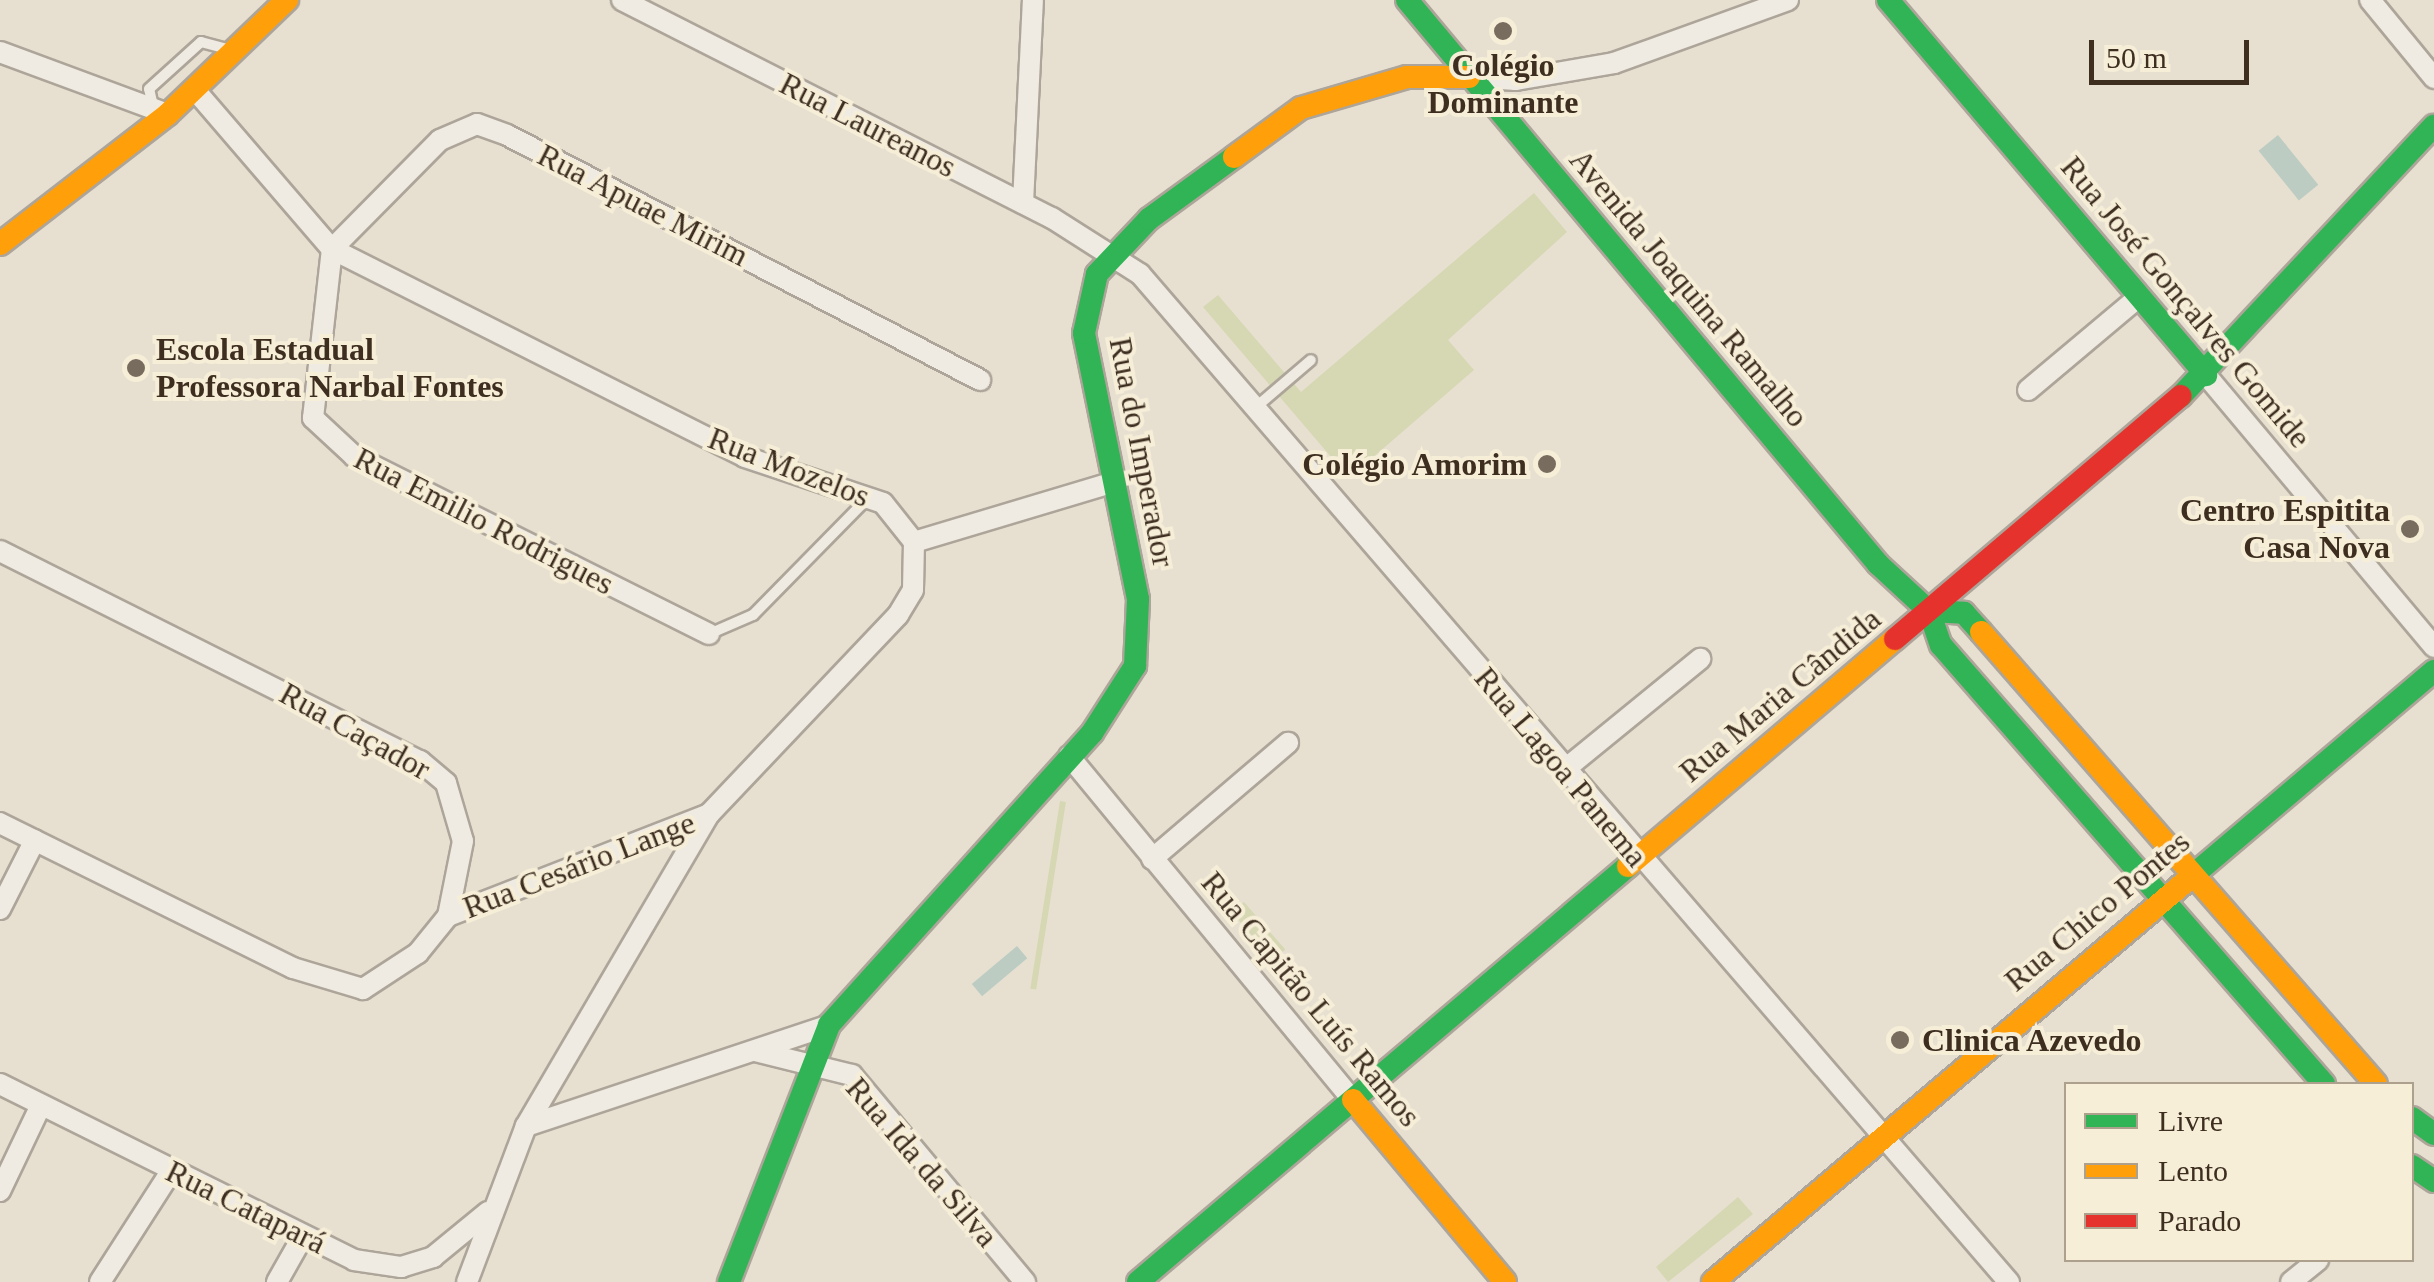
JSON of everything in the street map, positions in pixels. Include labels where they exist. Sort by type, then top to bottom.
[{"type":"main road","points":[[0,244],[160,111],[195,90],[287,0]]},
{"type":"main road","name":"Avenida Joaquina Ramalho","points":[[1406,0],[1878,564],[1928,611],[1941,645],[2322,1082]]},
{"type":"main road","name":"Rua José Gonçalves Gomide","points":[[1888,0],[2206,375]]},
{"type":"main road","name":"Rua do Imperador","points":[[729,1282],[810,1058],[828,1026],[1069,756],[1135,666],[1138,599],[1084,333],[1090,286],[1112,254],[1237,148],[1301,108],[1407,77],[1469,77]]},
{"type":"main road","name":"Rua Maria Cândida","points":[[1138,1282],[2206,375],[2434,126]]},
{"type":"main road","name":"Avenida Joaquina Ramalho","points":[[1928,611],[1964,613],[2374,1082]]},
{"type":"main road","name":"Rua Chico Pontes","points":[[1713,1282],[2434,670]]},
{"type":"main road","name":"Rua Capitão Luís Ramos","points":[[1353,1100],[1505,1282]]},
{"type":"street","name":"Rua Laureanos","points":[[622,0],[1023,203],[1112,254]]},
{"type":"street","points":[[1023,203],[1033,0]]},
{"type":"street","name":"Rua do Imperador","points":[[1469,77],[1516,80],[1614,63],[1788,0]]},
{"type":"street","points":[[2370,0],[2434,78]]},
{"type":"street","points":[[0,52],[160,111]]},
{"type":"street","name":"Rua Mozelos","points":[[195,90],[332,249],[745,457],[869,496],[914,542]]},
{"type":"street","name":"Rua Apuae Mirim","points":[[332,249],[440,140],[477,124],[980,380]]},
{"type":"street","name":"Rua Emilio Rodrigues","points":[[332,249],[311,391],[327,438],[709,634]]},
{"type":"street","name":"Rua Lagoa Panema","points":[[1112,254],[1158,292],[1638,858],[2010,1282]]},
{"type":"street","points":[[2028,390],[2140,296]]},
{"type":"street","name":"Rua José Gonçalves Gomide","points":[[2206,375],[2434,647]]},
{"type":"street","points":[[467,1282],[490,1211],[526,1126],[709,814],[898,614],[913,590],[914,542],[1114,482]]},
{"type":"street","name":"Rua Caçador","points":[[0,551],[420,761],[460,811],[460,876],[448,916]]},
{"type":"street","points":[[1564,770],[1700,659]]},
{"type":"street","points":[[1152,859],[1288,742]]},
{"type":"street","name":"Rua Capitão Luís Ramos","points":[[1069,756],[1353,1100]]},
{"type":"street","name":"Rua Cesário Lange","points":[[448,916],[709,814]]},
{"type":"street","points":[[0,823],[337,987],[388,977],[448,916]]},
{"type":"street","points":[[0,909],[35,840]]},
{"type":"street","points":[[526,1126],[828,1026]]},
{"type":"street","name":"Rua Ida da Silva","points":[[754,1051],[810,1058],[852,1076],[1024,1282]]},
{"type":"street","name":"Rua Catapará","points":[[0,1084],[354,1260],[401,1268],[432,1258],[490,1211]]},
{"type":"street","points":[[0,1190],[41,1105]]},
{"type":"street","points":[[100,1282],[172,1170]]},
{"type":"street","points":[[277,1282],[303,1236]]},
{"type":"street","points":[[2291,1282],[2316,1262]]},
{"type":"lane","points":[[160,111],[149,89],[201,42],[236,52]]},
{"type":"lane","points":[[1256,406],[1311,360]]},
{"type":"lane","points":[[709,634],[753,615],[869,496]]},
{"type":"green space","points":[[1534,193],[1567,232],[1448,340],[1474,370],[1349,478],[1203,307],[1218,295],[1301,392]]},
{"type":"green space","points":[[1060,801],[1066,802],[1036,990],[1030,989]]},
{"type":"green space","points":[[1244,902],[1285,950],[1273,960],[1232,912]]},
{"type":"green space","points":[[1738,1197],[1753,1214],[1668,1282],[1656,1267]]},
{"type":"shaded area","points":[[2278,135],[2318,185],[2299,200],[2259,151]]},
{"type":"shaded area","points":[[1017,946],[1027,958],[982,996],[972,984]]},
{"type":"traffic: fast","points":[[1407,0],[1878,564],[1929,611],[1964,613],[1981,632]]},
{"type":"traffic: fast","points":[[1888,0],[2206,375]]},
{"type":"traffic: fast","points":[[2181,396],[2434,126]]},
{"type":"traffic: fast","points":[[729,1282],[829,1025],[1092,733],[1135,666],[1138,599],[1084,333],[1097,274],[1149,219],[1234,157]]},
{"type":"traffic: fast","points":[[1929,611],[1941,645],[2322,1082]]},
{"type":"traffic: fast","points":[[2191,877],[2434,671]]},
{"type":"traffic: fast","points":[[1138,1282],[1628,866]]},
{"type":"traffic: fast","points":[[2414,1119],[2434,1134]]},
{"type":"traffic: fast","points":[[2414,1167],[2434,1181]]},
{"type":"traffic: slow","points":[[0,244],[168,114],[287,0]]},
{"type":"traffic: slow","points":[[1234,157],[1301,108],[1407,77],[1469,77]]},
{"type":"traffic: slow","points":[[1981,632],[2374,1082]]},
{"type":"traffic: slow","points":[[1628,866],[1895,639]]},
{"type":"traffic: slow","points":[[1713,1282],[2191,877]]},
{"type":"traffic: slow","points":[[1353,1100],[1505,1282]]},
{"type":"traffic: jam","points":[[1895,639],[2181,396]]},
{"type":"place","name":"Colégio Dominante","points":[[1503,31]]},
{"type":"place","name":"Escola Estadual Professora Narbal Fontes","points":[[136,368]]},
{"type":"place","name":"Colégio Amorim","points":[[1547,464]]},
{"type":"place","name":"Centro Espitita Casa Nova","points":[[2410,529]]},
{"type":"place","name":"Clinica Azevedo","points":[[1900,1040]]}]
